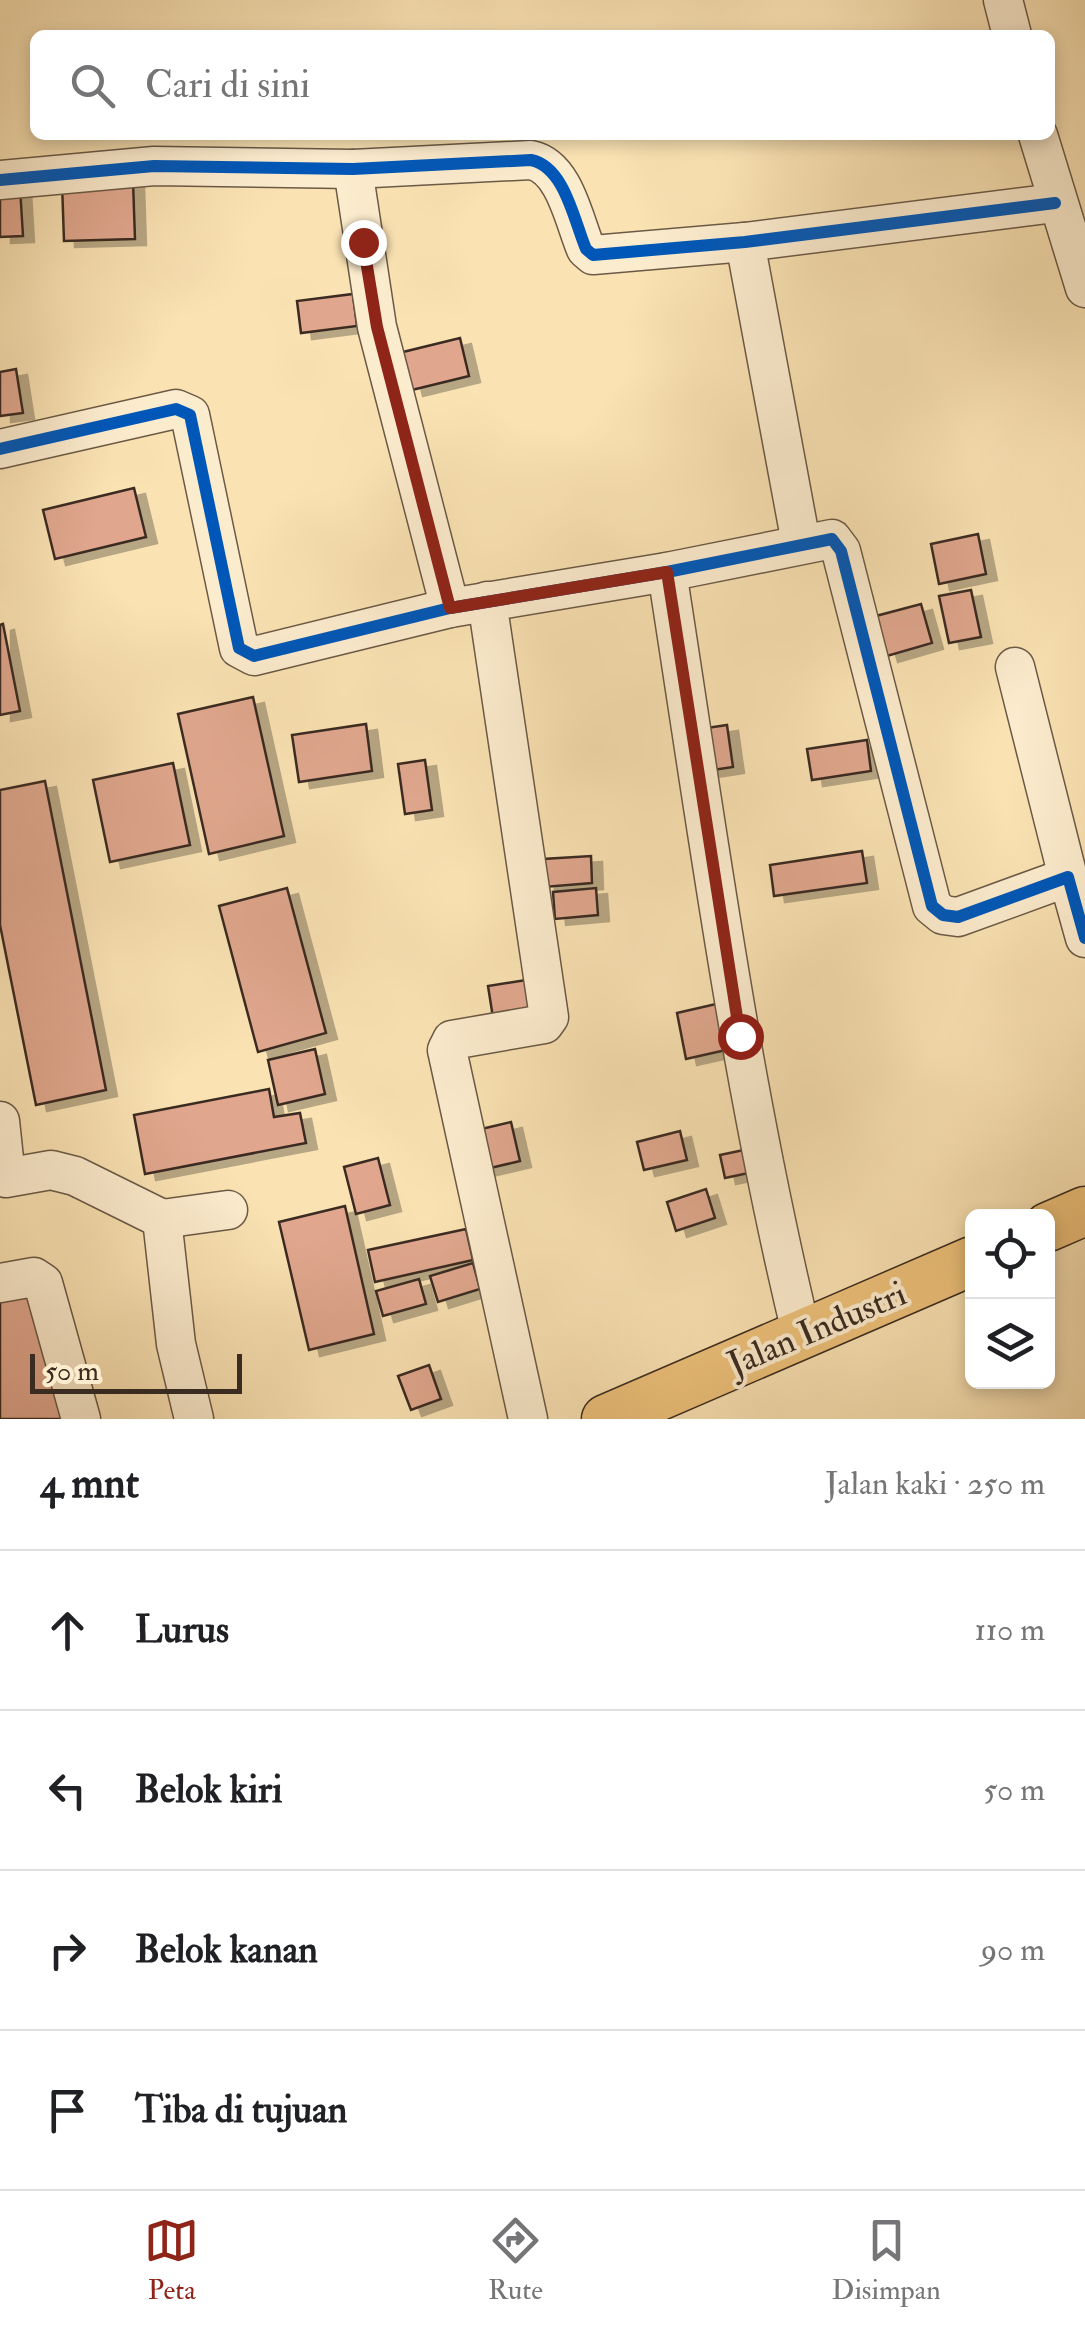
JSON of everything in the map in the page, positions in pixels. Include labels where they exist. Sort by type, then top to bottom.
[{"type":"main road","points":[[1055,1225],[1085,1211]]},
{"type":"main road","name":"Jalan Industri","points":[[606,1419],[965,1263]]},
{"type":"street","points":[[1003,0],[1011,30]]},
{"type":"street","points":[[1039,140],[1055,203],[1085,288]]},
{"type":"street","points":[[0,180],[154,166],[352,169],[531,160],[542,162],[556,177],[586,249],[593,254],[745,242],[1055,203]]},
{"type":"street","points":[[352,169],[377,327],[450,608]]},
{"type":"street","points":[[745,242],[801,543]]},
{"type":"street","points":[[0,449],[176,409],[190,415],[239,648],[254,656],[450,608],[667,572],[828,538],[839,546],[936,911],[958,917],[1068,877]]},
{"type":"street","points":[[667,572],[743,1055],[774,1222],[802,1336]]},
{"type":"street","points":[[487,601],[548,1017],[544,1024],[452,1040],[447,1050],[528,1419]]},
{"type":"street","points":[[1015,668],[1085,938]]},
{"type":"street","points":[[0,1121],[3,1179],[51,1170],[76,1176],[162,1218],[228,1210]]},
{"type":"street","points":[[162,1218],[176,1344],[194,1419]]},
{"type":"street","points":[[0,1283],[34,1276],[43,1283],[82,1419]]},
{"type":"building","points":[[133,181],[135,239],[64,241],[62,183]]},
{"type":"building","points":[[20,187],[23,236],[0,237],[0,188]]},
{"type":"building","points":[[353,294],[357,326],[301,333],[297,301]]},
{"type":"building","points":[[460,338],[469,376],[412,390],[403,352]]},
{"type":"building","points":[[16,369],[23,413],[0,416],[0,372]]},
{"type":"building","points":[[134,488],[146,537],[55,559],[43,510]]},
{"type":"building","points":[[978,534],[986,574],[939,584],[931,544]]},
{"type":"building","points":[[971,590],[981,637],[949,643],[939,596]]},
{"type":"building","points":[[921,604],[932,643],[887,656],[876,616]]},
{"type":"building","points":[[3,624],[20,711],[0,715],[0,625]]},
{"type":"building","points":[[253,697],[284,836],[209,854],[178,714]]},
{"type":"building","points":[[366,724],[372,771],[299,782],[292,735]]},
{"type":"building","points":[[727,725],[733,767],[706,771],[700,729]]},
{"type":"building","points":[[867,740],[871,771],[812,780],[807,749]]},
{"type":"building","points":[[425,760],[432,810],[405,814],[398,764]]},
{"type":"building","points":[[173,763],[190,845],[110,862],[93,780]]},
{"type":"building","points":[[45,781],[106,1090],[36,1105],[0,925],[0,790]]},
{"type":"building","points":[[862,851],[867,883],[774,896],[770,865]]},
{"type":"building","points":[[591,856],[592,883],[544,887],[543,859]]},
{"type":"building","points":[[287,888],[326,1033],[258,1052],[219,906]]},
{"type":"building","points":[[596,888],[598,915],[555,919],[553,892]]},
{"type":"building","points":[[533,979],[539,1017],[494,1024],[488,986]]},
{"type":"building","points":[[716,1004],[726,1050],[686,1059],[677,1013]]},
{"type":"building","points":[[315,1049],[325,1094],[278,1105],[268,1060]]},
{"type":"building","points":[[269,1089],[274,1117],[300,1113],[306,1143],[145,1174],[134,1115]]},
{"type":"building","points":[[511,1122],[520,1161],[482,1170],[473,1131]]},
{"type":"building","points":[[680,1131],[687,1160],[644,1170],[637,1142]]},
{"type":"building","points":[[758,1147],[763,1170],[725,1178],[720,1155]]},
{"type":"building","points":[[378,1158],[390,1205],[356,1214],[344,1167]]},
{"type":"building","points":[[706,1189],[715,1218],[676,1231],[667,1202]]},
{"type":"building","points":[[345,1206],[374,1334],[309,1350],[279,1222]]},
{"type":"building","points":[[466,1229],[473,1260],[375,1282],[368,1250]]},
{"type":"building","points":[[473,1263],[480,1289],[438,1302],[430,1276]]},
{"type":"building","points":[[419,1279],[426,1304],[383,1316],[376,1291]]},
{"type":"building","points":[[34,1284],[68,1419],[0,1419],[0,1293]]},
{"type":"building","points":[[429,1365],[441,1399],[411,1410],[398,1376]]},
{"type":"cycle path","points":[[0,180],[154,166],[353,169],[531,160],[543,165],[560,184],[586,249],[593,255],[745,242],[1055,203]]},
{"type":"cycle path","points":[[0,449],[176,409],[190,415],[239,648],[254,656],[450,608],[667,572],[832,539],[841,551],[932,906],[943,915],[958,917],[1068,877],[1085,938]]},
{"type":"route","points":[[363,242],[377,327],[450,608],[667,572],[740,1036]]}]
